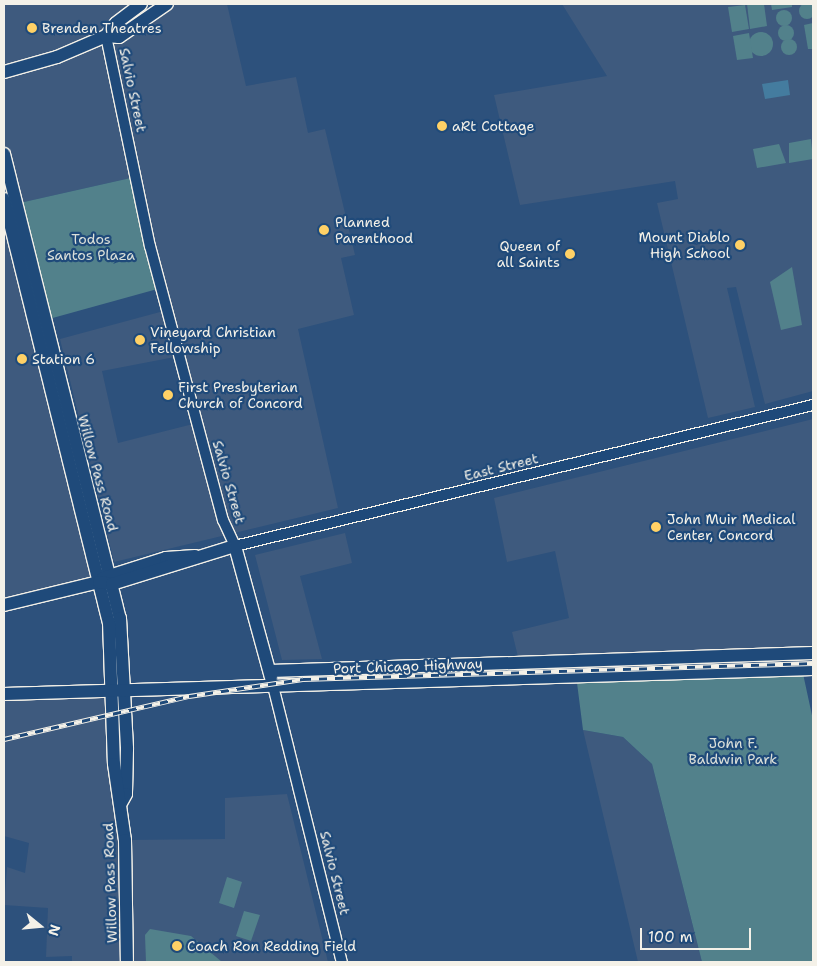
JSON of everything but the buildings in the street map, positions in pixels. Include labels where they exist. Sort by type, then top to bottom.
[{"type":"main road","points":[[106,36],[116,22],[141,4]]},
{"type":"main road","points":[[4,72],[57,57],[106,36],[119,37],[167,4]]},
{"type":"main road","name":"Willow Pass Road","points":[[4,154],[106,580],[114,764],[122,803],[127,962]]},
{"type":"main road","name":"Willow Pass Road","points":[[4,200],[106,580],[120,618],[126,692],[127,776],[122,803]]},
{"type":"main road","name":"East Street","points":[[4,605],[106,580],[177,567],[195,556],[234,546]]},
{"type":"main road","name":"Salvio Street","points":[[234,546],[273,686]]},
{"type":"main road","name":"Port Chicago Highway","points":[[270,671],[813,653]]},
{"type":"main road","points":[[753,670],[754,654]]},
{"type":"main road","name":"Port Chicago Highway","points":[[4,694],[112,694],[273,686],[813,669]]},
{"type":"street","name":"Salvio Street","points":[[106,36],[144,223],[223,520],[234,546]]},
{"type":"street","name":"East Street","points":[[234,546],[813,405]]},
{"type":"street","name":"Salvio Street","points":[[273,686],[342,962]]},
{"type":"shaded area","points":[[4,4],[141,4],[107,36],[167,4],[227,4],[246,86],[296,77],[308,133],[325,129],[355,255],[341,258],[354,315],[298,329],[338,508],[114,562],[60,339],[160,312],[166,301],[135,177],[15,204],[4,154]],"holes":[[[180,356],[197,423],[118,443],[102,371]]]},
{"type":"shaded area","name":"Mount Diablo High School","points":[[562,4],[813,4],[813,391],[765,404],[736,287],[727,288],[755,407],[708,418],[657,203],[678,199],[675,181],[520,205],[494,95],[607,76]]},
{"type":"shaded area","points":[[788,80],[790,95],[765,99],[762,84]]},
{"type":"shaded area","points":[[4,199],[99,582],[4,605]]},
{"type":"shaded area","name":"John Muir Medical Center, Concord","points":[[813,419],[813,652],[519,661],[512,632],[569,618],[555,551],[507,562],[494,498]]},
{"type":"shaded area","points":[[345,533],[352,563],[300,576],[322,659],[282,660],[255,555]]},
{"type":"shaded area","points":[[4,694],[112,694],[125,840],[225,839],[225,798],[287,794],[328,962],[72,962],[72,956],[46,957],[48,908],[4,905],[7,867],[25,873],[29,843],[4,836]]},
{"type":"shaded area","points":[[583,730],[623,737],[652,764],[702,962],[638,962]]},
{"type":"green space","points":[[807,3],[815,11],[807,19],[799,11]]},
{"type":"green space","points":[[747,4],[764,4],[767,26],[750,29]]},
{"type":"green space","points":[[771,4],[792,4],[792,7],[772,10]]},
{"type":"green space","points":[[745,5],[749,29],[732,32],[728,7]]},
{"type":"green space","points":[[784,10],[790,12],[792,18],[790,24],[784,26],[778,24],[776,18],[778,12]]},
{"type":"green space","points":[[813,23],[813,49],[808,49],[804,25]]},
{"type":"green space","points":[[786,25],[792,27],[794,33],[792,39],[786,41],[780,39],[778,33],[780,27]]},
{"type":"green space","points":[[761,32],[769,36],[773,44],[769,52],[761,56],[753,52],[749,44],[753,36]]},
{"type":"green space","points":[[749,33],[753,58],[737,60],[733,36]]},
{"type":"green space","points":[[789,39],[795,41],[797,47],[795,53],[789,55],[783,53],[781,47],[783,41]]},
{"type":"green space","points":[[811,139],[813,159],[789,163],[789,143]]},
{"type":"green space","points":[[779,144],[786,163],[757,168],[753,149]]},
{"type":"green space","name":"Todos Santos Plaza","points":[[135,177],[161,288],[49,319],[15,204]]},
{"type":"green space","points":[[792,267],[802,325],[781,330],[770,282]]},
{"type":"green space","name":"John F. Baldwin Park","points":[[802,669],[813,720],[813,962],[702,962],[652,764],[623,737],[583,730],[576,675]]},
{"type":"green space","points":[[227,877],[242,882],[234,908],[219,903]]},
{"type":"green space","points":[[244,911],[260,915],[251,941],[236,936]]},
{"type":"green space","name":"Coach Ron Redding Field","points":[[150,929],[191,936],[222,962],[146,962],[145,935]]},
{"type":"railway","points":[[4,739],[189,696],[303,679],[813,663]]},
{"type":"place","name":"Brenden Theatres","points":[[32,28]]},
{"type":"place","name":"aRt Cottage","points":[[442,126]]},
{"type":"place","name":"Planned Parenthood","points":[[324,230]]},
{"type":"place","name":"Mount Diablo High School","points":[[740,245]]},
{"type":"place","name":"Queen of all Saints","points":[[570,254]]},
{"type":"place","name":"Vineyard Christian Fellowship","points":[[140,340]]},
{"type":"place","name":"Station 6","points":[[22,359]]},
{"type":"place","name":"First Presbyterian Church of Concord","points":[[168,395]]},
{"type":"place","name":"John Muir Medical Center, Concord","points":[[656,527]]},
{"type":"place","name":"Coach Ron Redding Field","points":[[177,946]]}]
